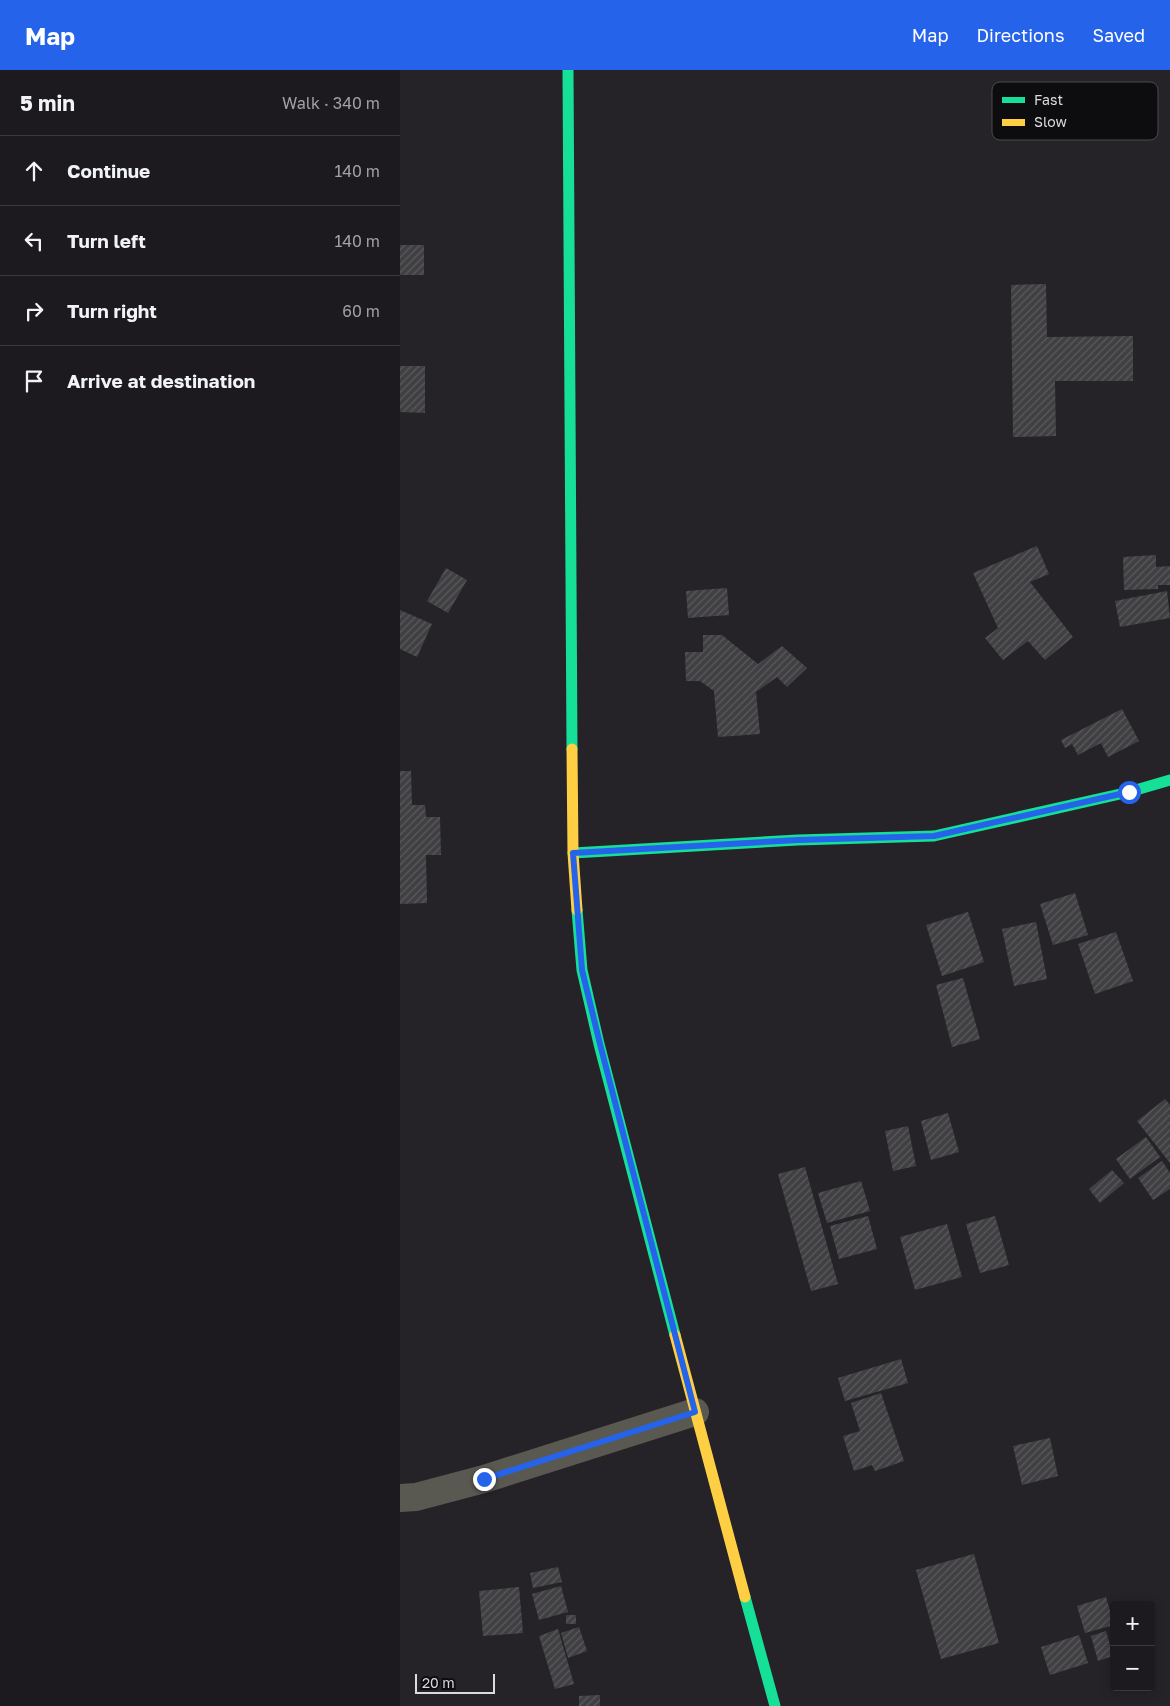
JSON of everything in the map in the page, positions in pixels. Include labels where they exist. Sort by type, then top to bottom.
[{"type":"street","points":[[568,70],[573,853],[582,970],[695,1412],[775,1706]]},
{"type":"street","points":[[573,853],[798,840],[934,836],[1129,792],[1170,780]]},
{"type":"street","points":[[400,1498],[416,1497],[484,1479],[695,1412]]},
{"type":"building","points":[[400,245],[424,245],[424,275],[400,275]]},
{"type":"building","points":[[1046,284],[1047,337],[1133,336],[1133,381],[1055,381],[1056,436],[1013,437],[1011,285]]},
{"type":"building","points":[[400,366],[425,366],[425,413],[400,412]]},
{"type":"building","points":[[1037,546],[1049,574],[1030,582],[1073,637],[1045,660],[1028,641],[1003,660],[985,638],[998,628],[973,573]]},
{"type":"building","points":[[1156,555],[1156,567],[1170,566],[1170,585],[1158,585],[1158,589],[1124,590],[1123,557]]},
{"type":"building","points":[[446,568],[467,580],[448,613],[427,601]]},
{"type":"building","points":[[727,588],[729,615],[688,618],[686,591]]},
{"type":"building","points":[[1167,591],[1170,618],[1120,627],[1115,601]]},
{"type":"building","points":[[400,610],[432,624],[417,657],[400,649]]},
{"type":"building","points":[[703,635],[722,635],[758,664],[782,646],[807,668],[787,687],[777,677],[756,692],[760,734],[718,737],[714,691],[700,681],[686,681],[685,652],[703,652]]},
{"type":"building","points":[[1122,709],[1139,741],[1108,757],[1101,743],[1078,755],[1072,744],[1065,748],[1061,740]]},
{"type":"building","points":[[400,771],[411,771],[412,805],[425,805],[426,817],[440,817],[441,855],[426,855],[427,903],[400,904]]},
{"type":"building","points":[[1075,893],[1088,935],[1053,945],[1040,904]]},
{"type":"building","points":[[968,912],[984,962],[942,976],[926,925]]},
{"type":"building","points":[[1036,922],[1047,979],[1014,986],[1002,929]]},
{"type":"building","points":[[1116,932],[1133,981],[1095,994],[1078,944]]},
{"type":"building","points":[[963,978],[980,1039],[952,1047],[936,985]]},
{"type":"building","points":[[1165,1099],[1170,1105],[1170,1163],[1137,1121]]},
{"type":"building","points":[[948,1113],[959,1152],[931,1160],[921,1121]]},
{"type":"building","points":[[908,1126],[916,1166],[893,1171],[885,1131]]},
{"type":"building","points":[[1146,1137],[1160,1157],[1130,1179],[1116,1159]]},
{"type":"building","points":[[1162,1161],[1170,1173],[1170,1189],[1153,1200],[1138,1178]]},
{"type":"building","points":[[805,1167],[838,1284],[811,1291],[778,1174]]},
{"type":"building","points":[[1112,1170],[1124,1183],[1100,1203],[1089,1189]]},
{"type":"building","points":[[861,1181],[870,1211],[827,1223],[818,1193]]},
{"type":"building","points":[[868,1216],[877,1249],[839,1259],[830,1226]]},
{"type":"building","points":[[995,1216],[1009,1265],[980,1273],[966,1224]]},
{"type":"building","points":[[947,1224],[962,1277],[915,1290],[900,1237]]},
{"type":"building","points":[[901,1359],[908,1383],[845,1401],[838,1378]]},
{"type":"building","points":[[881,1393],[904,1461],[875,1471],[872,1465],[854,1471],[843,1436],[860,1431],[851,1403]]},
{"type":"building","points":[[1050,1438],[1058,1476],[1022,1485],[1013,1446]]},
{"type":"building","points":[[974,1554],[999,1643],[941,1659],[916,1570]]},
{"type":"building","points":[[558,1567],[562,1582],[533,1588],[530,1573]]},
{"type":"building","points":[[561,1586],[568,1612],[539,1620],[532,1594]]},
{"type":"building","points":[[519,1587],[523,1633],[483,1636],[479,1591]]},
{"type":"building","points":[[1106,1597],[1110,1611],[1110,1626],[1085,1633],[1077,1606]]},
{"type":"building","points":[[566,1615],[576,1615],[576,1624],[566,1624]]},
{"type":"building","points":[[579,1627],[587,1651],[568,1658],[561,1633]]},
{"type":"building","points":[[558,1629],[574,1684],[555,1689],[539,1636]]},
{"type":"building","points":[[1106,1631],[1110,1645],[1110,1657],[1098,1661],[1091,1636]]},
{"type":"building","points":[[1079,1635],[1088,1663],[1050,1675],[1041,1647]]},
{"type":"building","points":[[600,1695],[600,1706],[579,1706],[579,1696]]},
{"type":"traffic: fast","points":[[568,70],[572,749]]},
{"type":"traffic: fast","points":[[573,853],[798,840],[934,836],[1129,792],[1170,780]]},
{"type":"traffic: fast","points":[[577,910],[582,970],[599,1044],[675,1335]]},
{"type":"traffic: fast","points":[[745,1597],[775,1706]]},
{"type":"traffic: slow","points":[[572,749],[573,853],[577,910]]},
{"type":"traffic: slow","points":[[675,1335],[745,1597]]},
{"type":"route","points":[[484,1479],[695,1412],[582,970],[573,853],[798,840],[934,836],[1129,792]]}]
